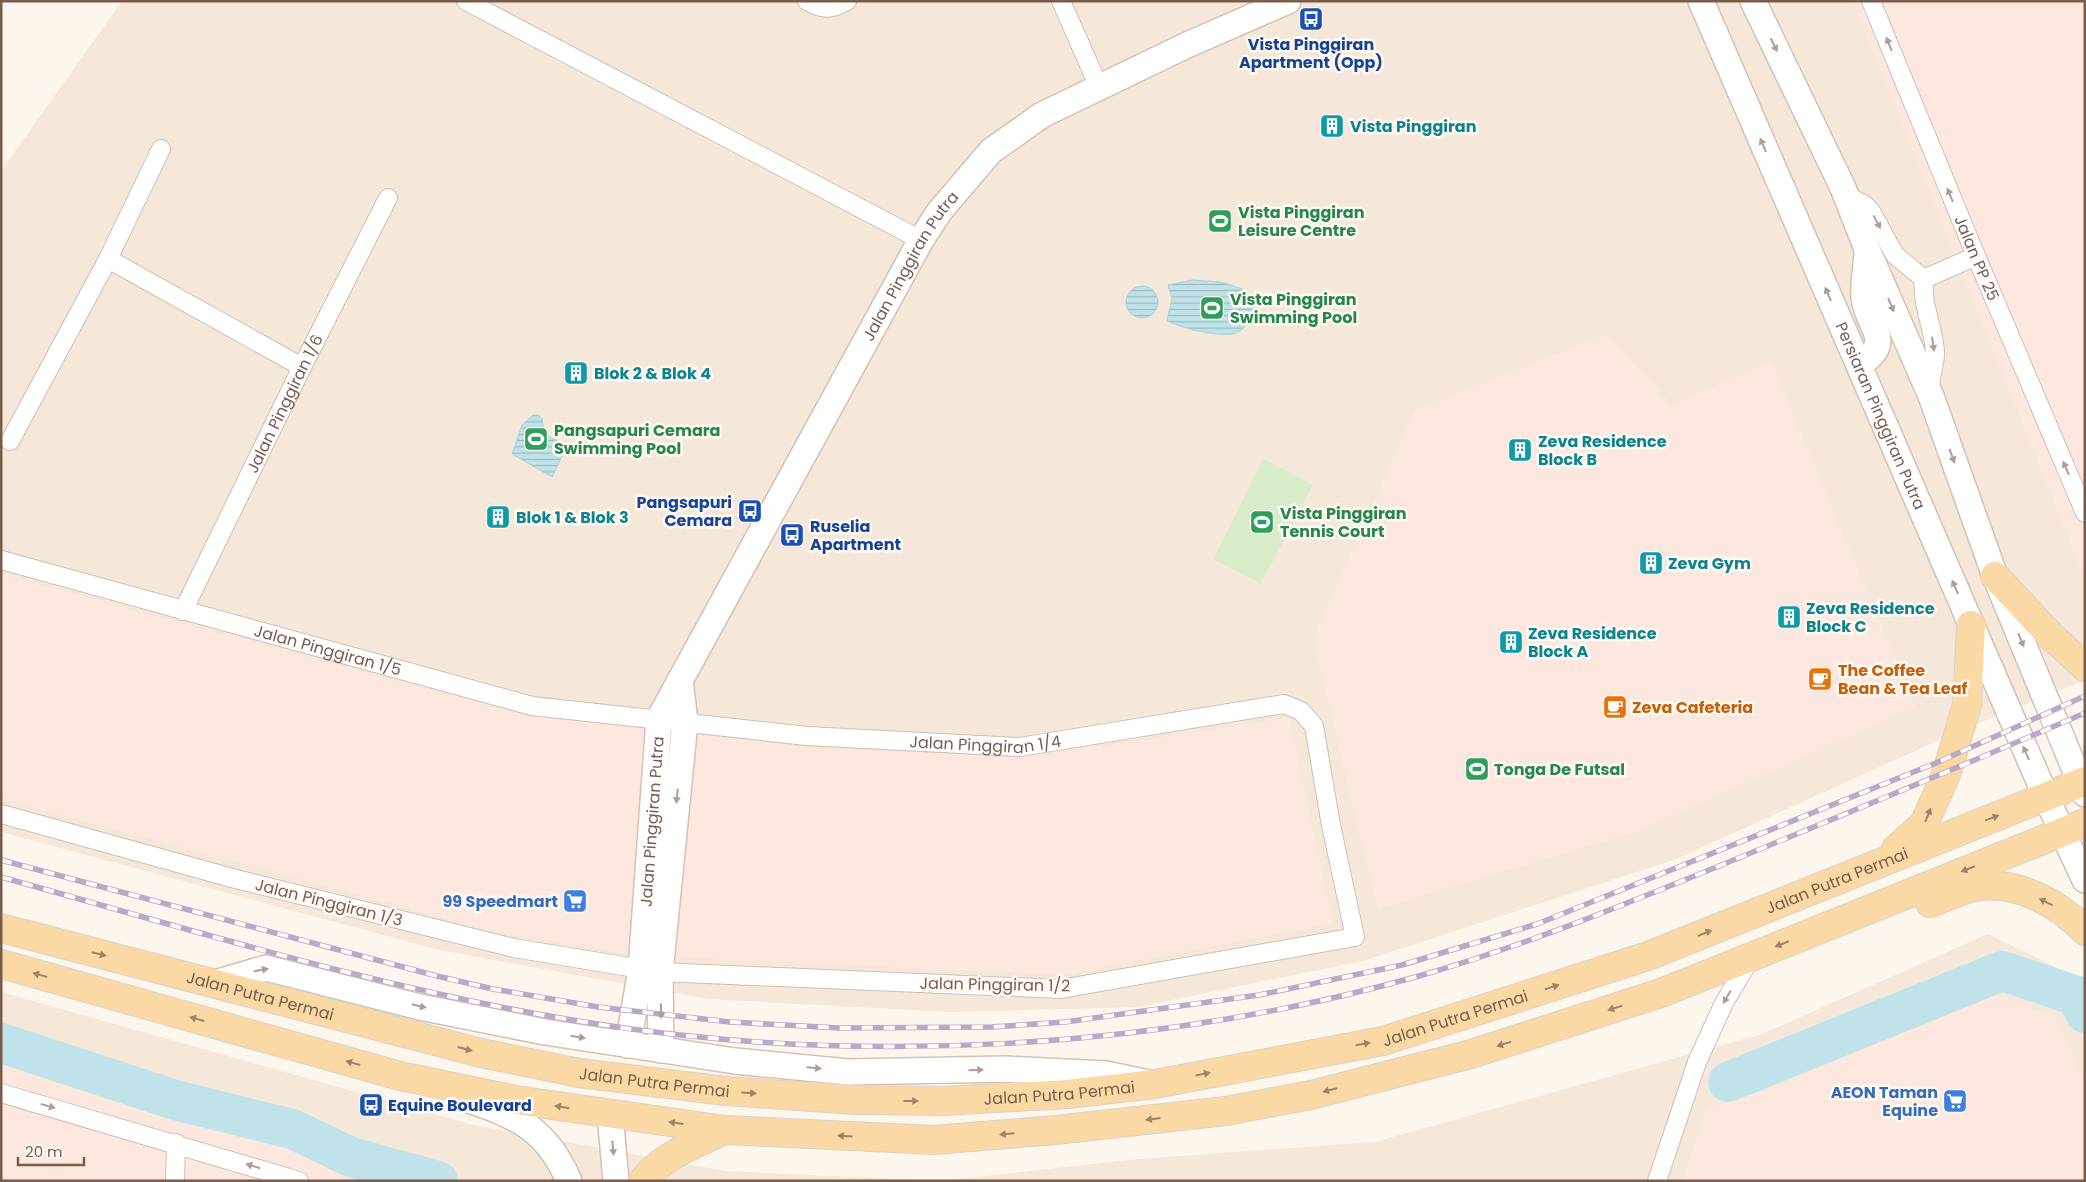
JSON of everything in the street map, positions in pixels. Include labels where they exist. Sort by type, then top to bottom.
[{"type":"main road","points":[[1996,576],[2051,636],[2085,666]]},
{"type":"main road","points":[[1882,861],[1924,824],[1947,772],[1967,705],[1971,625]]},
{"type":"main road","name":"Jalan Putra Permai","points":[[1,928],[481,1053],[579,1073],[726,1091],[855,1100],[953,1100],[1067,1094],[1155,1084],[1384,1041],[1648,956],[1882,861],[2046,797],[2083,786]]},
{"type":"main road","points":[[1,964],[400,1076],[516,1100],[725,1130],[934,1140],[1056,1130],[1226,1111],[1311,1095],[1471,1054],[1661,993],[2073,827]]},
{"type":"main road","points":[[1814,931],[1853,930],[1980,886],[2011,887],[2047,901],[2072,917],[2085,931]]},
{"type":"main road","points":[[579,1073],[600,1090],[608,1102],[610,1114]]},
{"type":"main road","points":[[643,1181],[650,1172],[676,1154],[725,1130]]},
{"type":"street","points":[[466,1],[921,240]]},
{"type":"street","points":[[807,1],[819,8],[836,7],[847,1]]},
{"type":"street","points":[[1061,1],[1099,88]]},
{"type":"street","name":"Jalan Pinggiran Putra","points":[[651,970],[659,719],[921,240],[939,212],[991,152],[1042,115],[1187,45],[1288,1]]},
{"type":"street","name":"Persiaran Pinggiran Putra","points":[[1701,1],[2046,797],[2073,827],[2085,880]]},
{"type":"street","points":[[1753,1],[1843,188],[1867,249],[1931,396],[1996,576],[2083,786]]},
{"type":"street","name":"Jalan PP 25","points":[[1871,1],[2085,514]]},
{"type":"street","points":[[10,441],[108,259],[161,150]]},
{"type":"street","points":[[1843,188],[1851,198],[1865,205],[1872,213],[1895,255],[1924,279]]},
{"type":"street","name":"Jalan Pinggiran 1/6","points":[[183,611],[302,367],[388,198]]},
{"type":"street","points":[[1858,365],[1872,357],[1877,350],[1878,338],[1864,298],[1867,249]]},
{"type":"street","points":[[1924,279],[1976,256]]},
{"type":"street","points":[[108,259],[302,367]]},
{"type":"street","points":[[1924,279],[1924,301],[1935,352],[1929,378],[1931,396]]},
{"type":"street","name":"Jalan Pinggiran 1/5","points":[[1,560],[532,706],[685,722]]},
{"type":"street","name":"Jalan Pinggiran Putra","points":[[651,970],[685,722],[680,680]]},
{"type":"street","name":"Jalan Pinggiran 1/4","points":[[685,722],[807,736],[1020,747],[1284,704],[1301,712],[1314,726],[1355,937]]},
{"type":"street","name":"Jalan Pinggiran 1/3","points":[[1,814],[232,878],[514,948],[651,970]]},
{"type":"street","name":"Jalan Pinggiran 1/2","points":[[651,970],[1061,988],[1355,937]]},
{"type":"street","points":[[1657,1181],[1696,1062],[1724,1003],[1752,956]]},
{"type":"street","points":[[215,984],[266,968],[420,1007],[545,1032],[735,1061],[848,1072],[1005,1069],[1106,1074],[1155,1084]]},
{"type":"street","points":[[628,1045],[651,970]]},
{"type":"street","points":[[651,970],[661,1050]]},
{"type":"street","points":[[400,1076],[510,1114],[540,1134],[564,1169],[569,1181]]},
{"type":"street","points":[[1,1092],[299,1181]]},
{"type":"street","points":[[610,1114],[616,1181]]},
{"type":"street","points":[[175,1181],[176,1143]]},
{"type":"shaded area","points":[[122,1],[2085,1],[2085,680],[1957,732],[1674,860],[1363,961],[1138,1007],[946,1012],[708,999],[439,950],[1,832],[1,171]]},
{"type":"shaded area","points":[[1853,1],[2085,1],[2085,579]]},
{"type":"shaded area","points":[[1606,334],[1672,405],[1771,361],[1915,707],[1638,831],[1378,909],[1313,639],[1415,410]]},
{"type":"shaded area","points":[[1,574],[521,715],[822,749],[1032,757],[1289,718],[1333,923],[1064,975],[631,955],[502,933],[1,799]]},
{"type":"shaded area","points":[[1988,934],[2082,980],[2085,985],[2085,1181],[941,1181],[1138,1159],[1374,1142],[1762,1034]]},
{"type":"shaded area","points":[[1,992],[474,1125],[725,1171],[941,1181],[1,1181]]},
{"type":"shaded area","points":[[1991,993],[2055,1017],[2085,1081],[2085,1181],[1683,1181],[1706,1108],[1771,1089]]},
{"type":"shaded area","points":[[1,1059],[294,1144],[344,1181],[1,1181]]},
{"type":"green space","name":"Vista Pinggiran Tennis Court","points":[[1264,459],[1313,485],[1261,584],[1213,559]]},
{"type":"water","name":"Vista Pinggiran Swimming Pool","points":[[1192,280],[1221,282],[1243,289],[1253,308],[1252,316],[1247,325],[1232,334],[1216,334],[1182,327],[1167,321],[1172,299],[1168,285]]},
{"type":"water","points":[[1142,286],[1154,290],[1158,302],[1154,314],[1142,318],[1130,314],[1126,302],[1130,290]]},
{"type":"water","name":"Pangsapuri Cemara Swimming Pool","points":[[533,415],[538,415],[542,418],[543,427],[541,432],[567,446],[552,477],[512,454],[522,425]]},
{"type":"waterway","points":[[1728,1082],[2002,971],[2077,996],[2085,1013]]},
{"type":"waterway","points":[[1,1043],[175,1100],[292,1129],[351,1157],[438,1181]]},
{"type":"railway","points":[[1,860],[437,976],[493,989],[598,1007],[730,1022],[839,1028],[992,1027],[1065,1022],[1259,995],[1402,965],[1537,924],[1936,763],[2085,696]]},
{"type":"railway","points":[[1,877],[294,959],[442,995],[591,1023],[693,1036],[797,1044],[902,1047],[1007,1043],[1112,1035],[1216,1021],[1319,1001],[1419,976],[1497,952],[1649,895],[2085,713]]},
{"type":"place","name":"Vista Pinggiran Apartment (Opp)","points":[[1311,19]]},
{"type":"place","name":"Vista Pinggiran","points":[[1332,126]]},
{"type":"place","name":"Vista Pinggiran Leisure Centre","points":[[1220,221]]},
{"type":"place","name":"Vista Pinggiran Swimming Pool","points":[[1212,308]]},
{"type":"place","name":"Blok 2 & Blok 4","points":[[576,373]]},
{"type":"place","name":"Pangsapuri Cemara Swimming Pool","points":[[536,439]]},
{"type":"place","name":"Zeva Residence Block B","points":[[1520,450]]},
{"type":"place","name":"Pangsapuri Cemara","points":[[750,511]]},
{"type":"place","name":"Blok 1 & Blok 3","points":[[498,517]]},
{"type":"place","name":"Vista Pinggiran Tennis Court","points":[[1262,522]]},
{"type":"place","name":"Ruselia Apartment","points":[[792,535]]},
{"type":"place","name":"Zeva Gym","points":[[1651,563]]},
{"type":"place","name":"Zeva Residence Block C","points":[[1789,617]]},
{"type":"place","name":"Zeva Residence Block A","points":[[1511,642]]},
{"type":"place","name":"The Coffee Bean & Tea Leaf","points":[[1820,679]]},
{"type":"place","name":"Zeva Cafeteria","points":[[1615,707]]},
{"type":"place","name":"Tonga De Futsal","points":[[1477,769]]},
{"type":"place","name":"99 Speedmart","points":[[575,901]]},
{"type":"place","name":"AEON Taman Equine","points":[[1955,1101]]},
{"type":"place","name":"Equine Boulevard","points":[[371,1105]]}]
